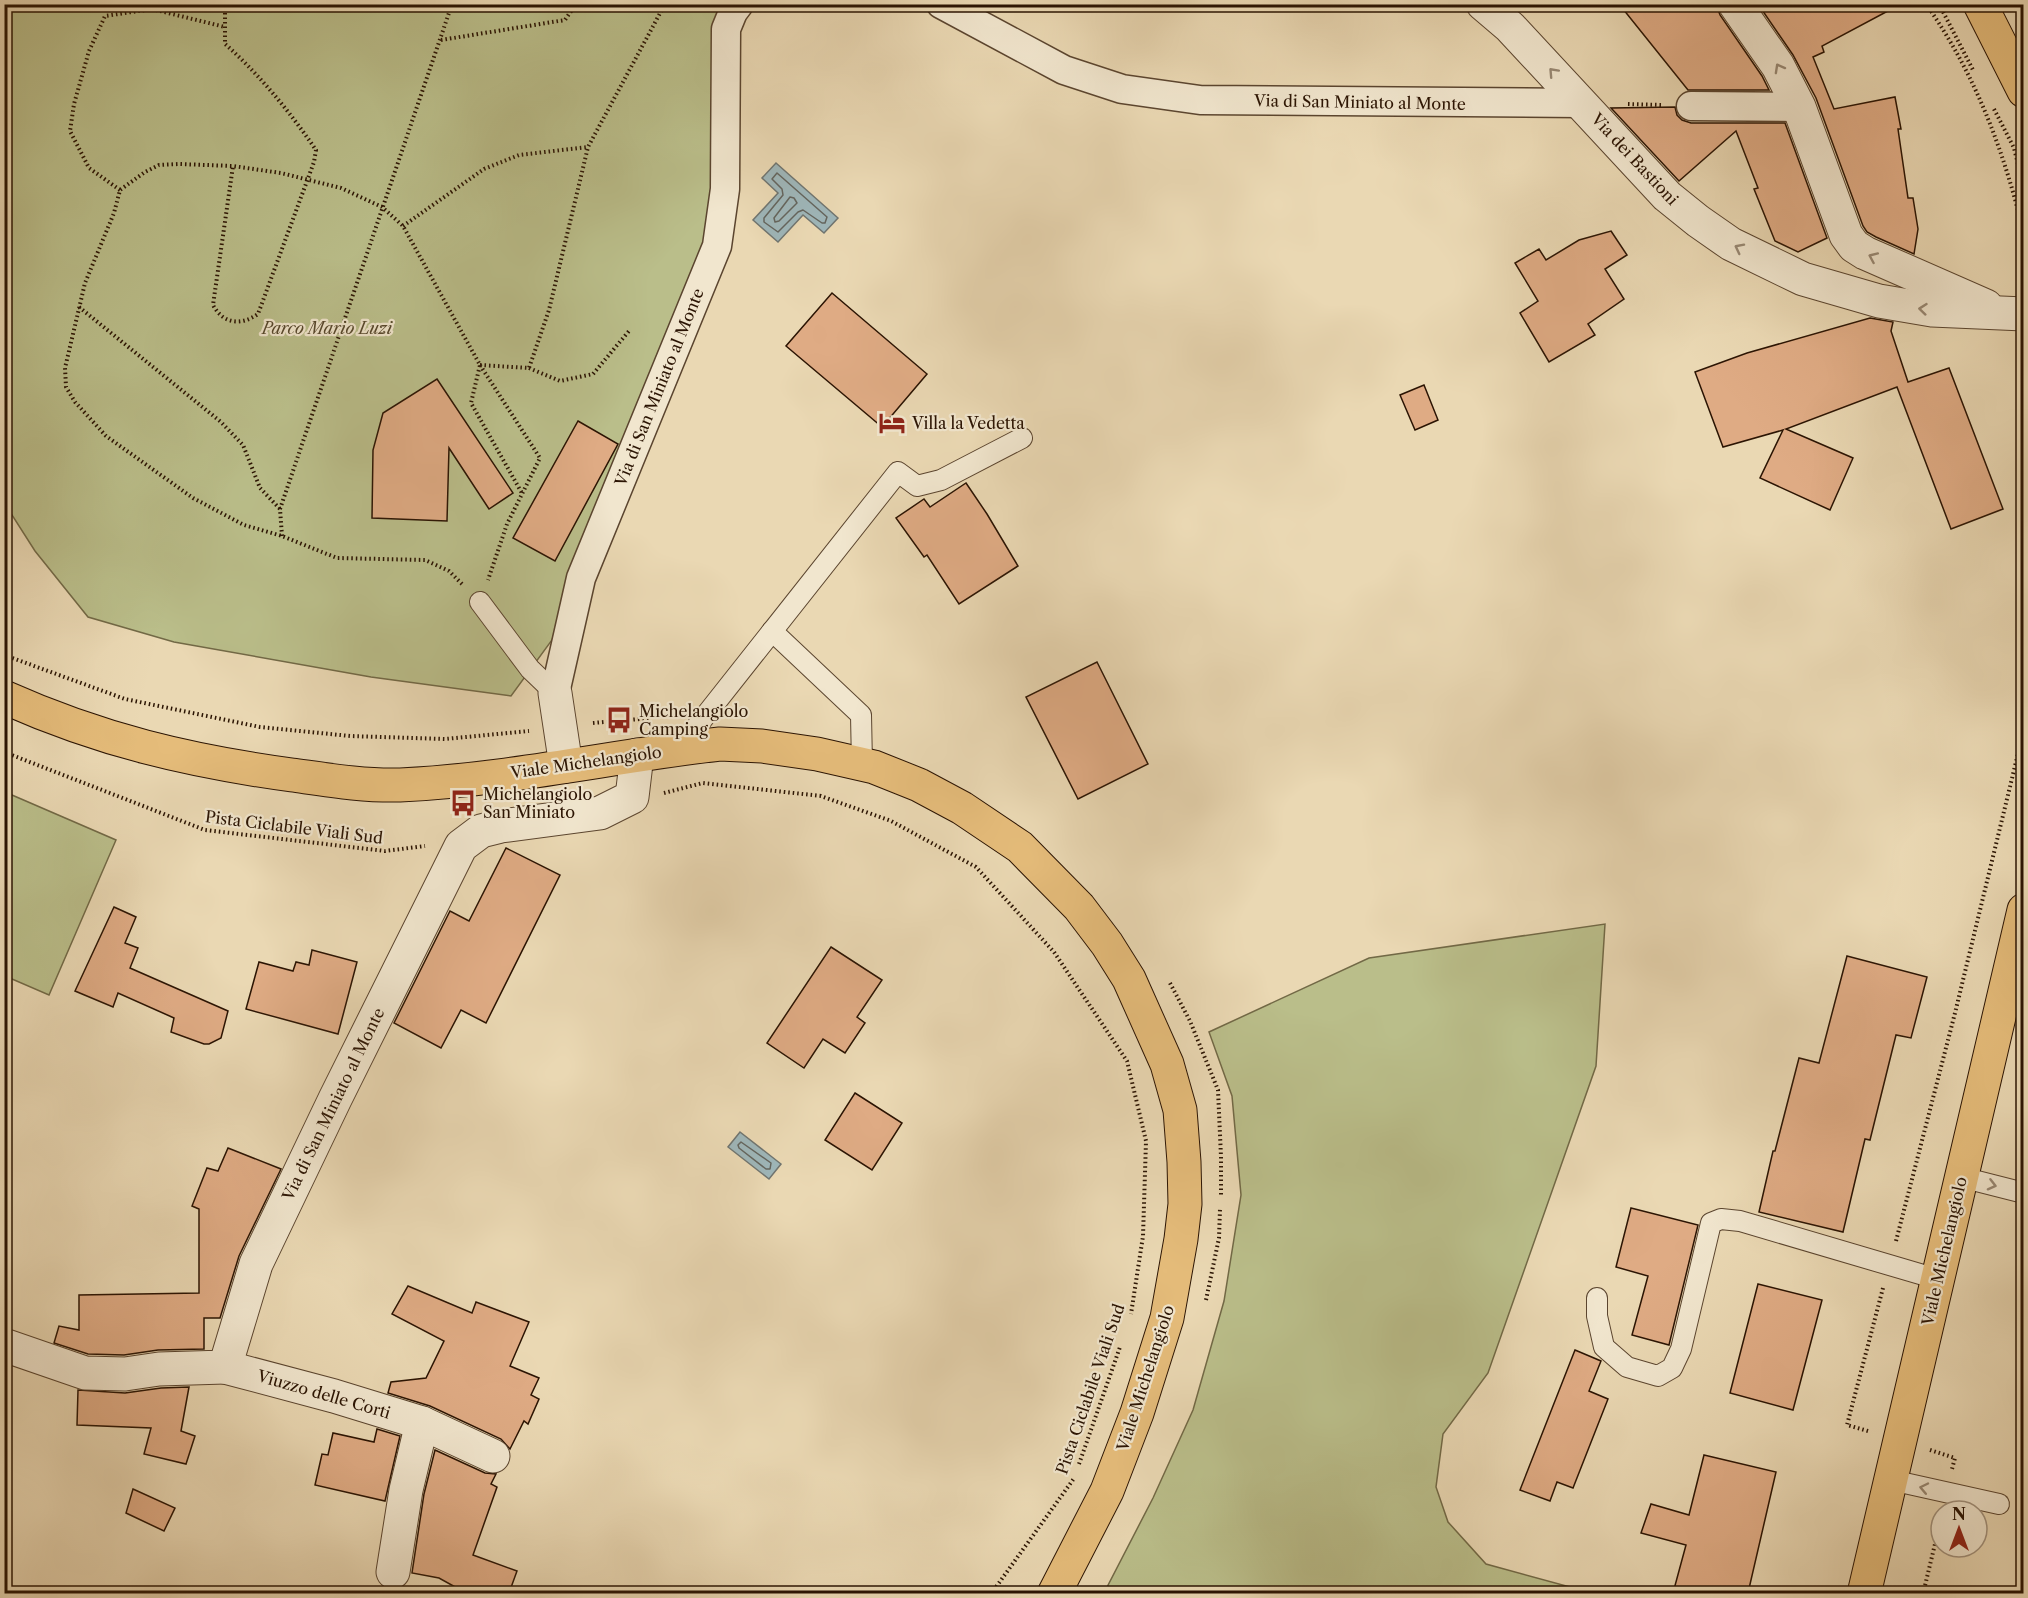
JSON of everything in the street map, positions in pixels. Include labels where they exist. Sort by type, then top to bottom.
[{"type":"main road","points":[[1980,4],[2024,91]]},
{"type":"main road","name":"Viale Michelangiolo","points":[[4,697],[48,717],[104,736],[177,756],[253,770],[349,783],[399,785],[566,766],[720,744],[762,746],[818,754],[862,764],[919,785],[962,808],[1020,847],[1079,907],[1107,944],[1129,979],[1167,1064],[1180,1110],[1185,1162],[1185,1204],[1181,1239],[1167,1318],[1137,1413],[1107,1491],[1054,1593]]},
{"type":"main road","name":"Viale Michelangiolo","points":[[1864,1593],[1961,1177],[2018,959],[2024,909]]},
{"type":"street","name":"Via di San Miniato al Monte","points":[[566,766],[555,693],[581,578],[717,246],[724,189],[726,29],[739,4]]},
{"type":"street","name":"Via di San Miniato al Monte","points":[[941,4],[1064,70],[1122,89],[1200,100],[1582,103]]},
{"type":"street","name":"Via dei Bastioni","points":[[1483,4],[1510,27],[1667,196],[1731,244],[1812,283],[1879,301],[1932,310],[2014,314]]},
{"type":"street","points":[[1735,4],[1778,66],[1799,107],[1846,235],[1854,246],[1864,253],[2014,314]]},
{"type":"street","points":[[1691,106],[1799,107]]},
{"type":"street","points":[[619,803],[632,797],[637,755]]},
{"type":"street","name":"Via di San Miniato al Monte","points":[[225,1367],[256,1264],[334,1099],[461,846],[481,831],[501,826],[600,813],[619,803]]},
{"type":"street","points":[[4,1345],[85,1373],[125,1374],[159,1369],[225,1367]]},
{"type":"street","name":"Viuzzo delle Corti","points":[[225,1367],[342,1398],[422,1423],[493,1456]]},
{"type":"street","points":[[393,1572],[406,1490],[422,1423]]},
{"type":"lane","points":[[679,749],[898,472],[917,486],[942,480],[1022,438]]},
{"type":"lane","points":[[480,602],[530,669],[555,693]]},
{"type":"lane","points":[[772,631],[861,715],[862,764]]},
{"type":"lane","points":[[1961,1177],[2024,1193]]},
{"type":"lane","points":[[1597,1298],[1597,1316],[1604,1347],[1627,1367],[1658,1376],[1672,1368],[1681,1349],[1711,1223],[1721,1219],[1740,1221],[1937,1279]]},
{"type":"lane","points":[[1891,1480],[1999,1504]]},
{"type":"path","points":[[225,4],[225,44],[244,61],[300,127],[315,150],[308,178],[258,314],[247,322],[231,321],[218,315],[213,305],[233,166]]},
{"type":"path","points":[[282,536],[280,509],[452,4]]},
{"type":"path","points":[[441,39],[565,20],[576,4]]},
{"type":"path","points":[[529,368],[549,310],[588,147],[665,4]]},
{"type":"path","points":[[1926,4],[1949,37],[1983,105],[2014,196],[2024,234]]},
{"type":"path","points":[[1939,4],[1977,77]]},
{"type":"path","points":[[120,190],[89,168],[70,131],[74,104],[89,51],[105,16],[152,9],[225,27]]},
{"type":"path","points":[[1582,103],[1691,106]]},
{"type":"path","points":[[1993,107],[2014,148],[2024,188]]},
{"type":"path","points":[[403,226],[484,169],[519,155],[588,147]]},
{"type":"path","points":[[159,165],[233,166],[308,178],[341,188],[382,207],[403,226],[480,365],[540,458],[507,524],[480,602],[449,571],[425,560],[336,558],[282,536],[244,525],[193,498],[106,436],[75,402],[66,387],[65,368],[85,283],[114,213],[120,190],[159,165]]},
{"type":"path","points":[[79,307],[221,422],[243,445],[260,488],[280,509]]},
{"type":"path","points":[[480,365],[529,368],[560,381],[593,374],[629,331]]},
{"type":"path","points":[[480,365],[471,403],[523,495]]},
{"type":"path","points":[[4,655],[125,699],[260,727],[350,736],[445,738],[652,717]]},
{"type":"path","name":"Pista Ciclabile Viali Sud","points":[[4,752],[205,830],[385,851],[471,839]]},
{"type":"path","name":"Pista Ciclabile Viali Sud","points":[[619,803],[703,783],[821,796],[891,821],[976,867],[1054,952],[1126,1061],[1146,1141],[1143,1236],[1131,1317]]},
{"type":"path","points":[[1168,981],[1190,1021],[1218,1090],[1221,1158],[1220,1239],[1204,1309]]},
{"type":"path","name":"Pista Ciclabile Viali Sud","points":[[991,1593],[1074,1477],[1123,1340]]},
{"type":"path","points":[[1923,1593],[1931,1559]]},
{"type":"green space","name":"Parco Mario Luzi","points":[[4,5],[724,5],[715,188],[708,244],[552,640],[511,696],[371,677],[174,642],[88,617],[35,551],[5,504]]},
{"type":"green space","points":[[5,792],[116,840],[49,995],[5,976]]},
{"type":"green space","points":[[1605,924],[1596,1066],[1488,1373],[1443,1434],[1436,1487],[1448,1522],[1486,1564],[1570,1587],[1568,1593],[1104,1593],[1153,1498],[1193,1410],[1224,1301],[1241,1195],[1232,1096],[1209,1032],[1369,958]]},
{"type":"water","points":[[776,163],[838,218],[824,233],[803,215],[778,242],[753,220],[778,193],[762,178]]},
{"type":"water","points":[[740,1132],[781,1164],[769,1179],[728,1147]]},
{"type":"building","points":[[1619,4],[1716,4],[1720,15],[1769,90],[1688,90]]},
{"type":"building","points":[[1758,4],[1901,4],[1822,46],[1824,52],[1813,57],[1834,109],[1895,97],[1901,129],[1898,129],[1908,198],[1913,198],[1918,229],[1914,254],[1876,237],[1867,232],[1863,226],[1816,98],[1793,55]]},
{"type":"building","points":[[1675,107],[1677,115],[1682,120],[1691,123],[1785,123],[1827,238],[1798,252],[1775,241],[1754,189],[1758,188],[1736,131],[1679,181],[1611,108]]},
{"type":"building","points":[[1611,231],[1627,255],[1605,269],[1624,299],[1588,324],[1595,335],[1549,362],[1520,313],[1538,301],[1515,263],[1539,249],[1546,260],[1579,240]]},
{"type":"building","points":[[832,293],[927,374],[882,427],[786,346]]},
{"type":"building","points":[[1870,318],[1893,322],[1891,331],[1908,382],[1949,368],[2003,509],[1951,529],[1897,387],[1786,429],[1853,458],[1830,510],[1760,478],[1783,430],[1723,447],[1695,372],[1747,353]]},
{"type":"building","points":[[437,379],[513,493],[489,509],[449,448],[447,521],[372,518],[373,450],[383,413]]},
{"type":"building","points":[[1424,385],[1438,420],[1415,430],[1400,395]]},
{"type":"building","points":[[578,421],[618,444],[555,561],[513,538]]},
{"type":"building","points":[[966,483],[1018,566],[959,604],[927,555],[924,557],[896,518],[924,499],[930,507]]},
{"type":"building","points":[[1097,662],[1148,764],[1078,799],[1026,697]]},
{"type":"building","points":[[506,848],[560,875],[486,1023],[461,1010],[441,1048],[394,1023],[450,911],[469,921]]},
{"type":"building","points":[[114,907],[136,917],[125,943],[138,948],[130,968],[228,1011],[221,1038],[204,1044],[171,1032],[174,1018],[118,993],[113,1007],[75,991]]},
{"type":"building","points":[[831,947],[882,980],[857,1017],[865,1023],[845,1053],[823,1039],[804,1068],[767,1043]]},
{"type":"building","points":[[312,950],[357,962],[338,1034],[246,1009],[259,962],[293,971],[296,962],[309,965]]},
{"type":"building","points":[[1847,956],[1927,977],[1911,1038],[1896,1035],[1870,1140],[1865,1139],[1843,1232],[1759,1212],[1799,1058],[1819,1063]]},
{"type":"building","points":[[855,1093],[902,1123],[872,1170],[825,1140]]},
{"type":"building","points":[[228,1148],[281,1169],[239,1256],[220,1318],[204,1318],[204,1349],[158,1350],[124,1355],[88,1354],[54,1343],[59,1326],[79,1330],[79,1295],[199,1293],[199,1209],[192,1206],[207,1168],[218,1171]]},
{"type":"building","points":[[1631,1208],[1698,1225],[1669,1345],[1632,1335],[1648,1276],[1616,1267]]},
{"type":"building","points":[[1758,1284],[1822,1300],[1793,1410],[1730,1393]]},
{"type":"building","points":[[408,1286],[472,1313],[476,1302],[529,1322],[510,1366],[539,1378],[531,1395],[539,1399],[528,1424],[524,1421],[510,1449],[501,1439],[430,1406],[388,1393],[391,1382],[426,1378],[444,1341],[392,1314]]},
{"type":"building","points":[[1575,1350],[1601,1361],[1589,1391],[1608,1399],[1573,1488],[1557,1482],[1550,1501],[1520,1490]]},
{"type":"building","points":[[189,1387],[181,1431],[195,1436],[186,1464],[144,1454],[151,1428],[77,1425],[78,1390],[125,1393]]},
{"type":"building","points":[[377,1429],[400,1436],[385,1501],[315,1485],[322,1454],[328,1455],[333,1433],[374,1442]]},
{"type":"building","points":[[435,1450],[485,1473],[496,1474],[491,1484],[497,1487],[473,1555],[517,1571],[509,1593],[466,1593],[439,1578],[412,1573],[424,1494]]},
{"type":"building","points":[[1704,1455],[1776,1472],[1748,1593],[1673,1593],[1686,1545],[1641,1533],[1651,1504],[1689,1515]]},
{"type":"building","points":[[133,1489],[175,1508],[164,1531],[126,1513]]},
{"type":"place","name":"Villa la Vedetta","points":[[892,423]]},
{"type":"place","name":"Michelangiolo Camping","points":[[619,720]]},
{"type":"place","name":"Michelangiolo San Miniato","points":[[463,803]]}]
